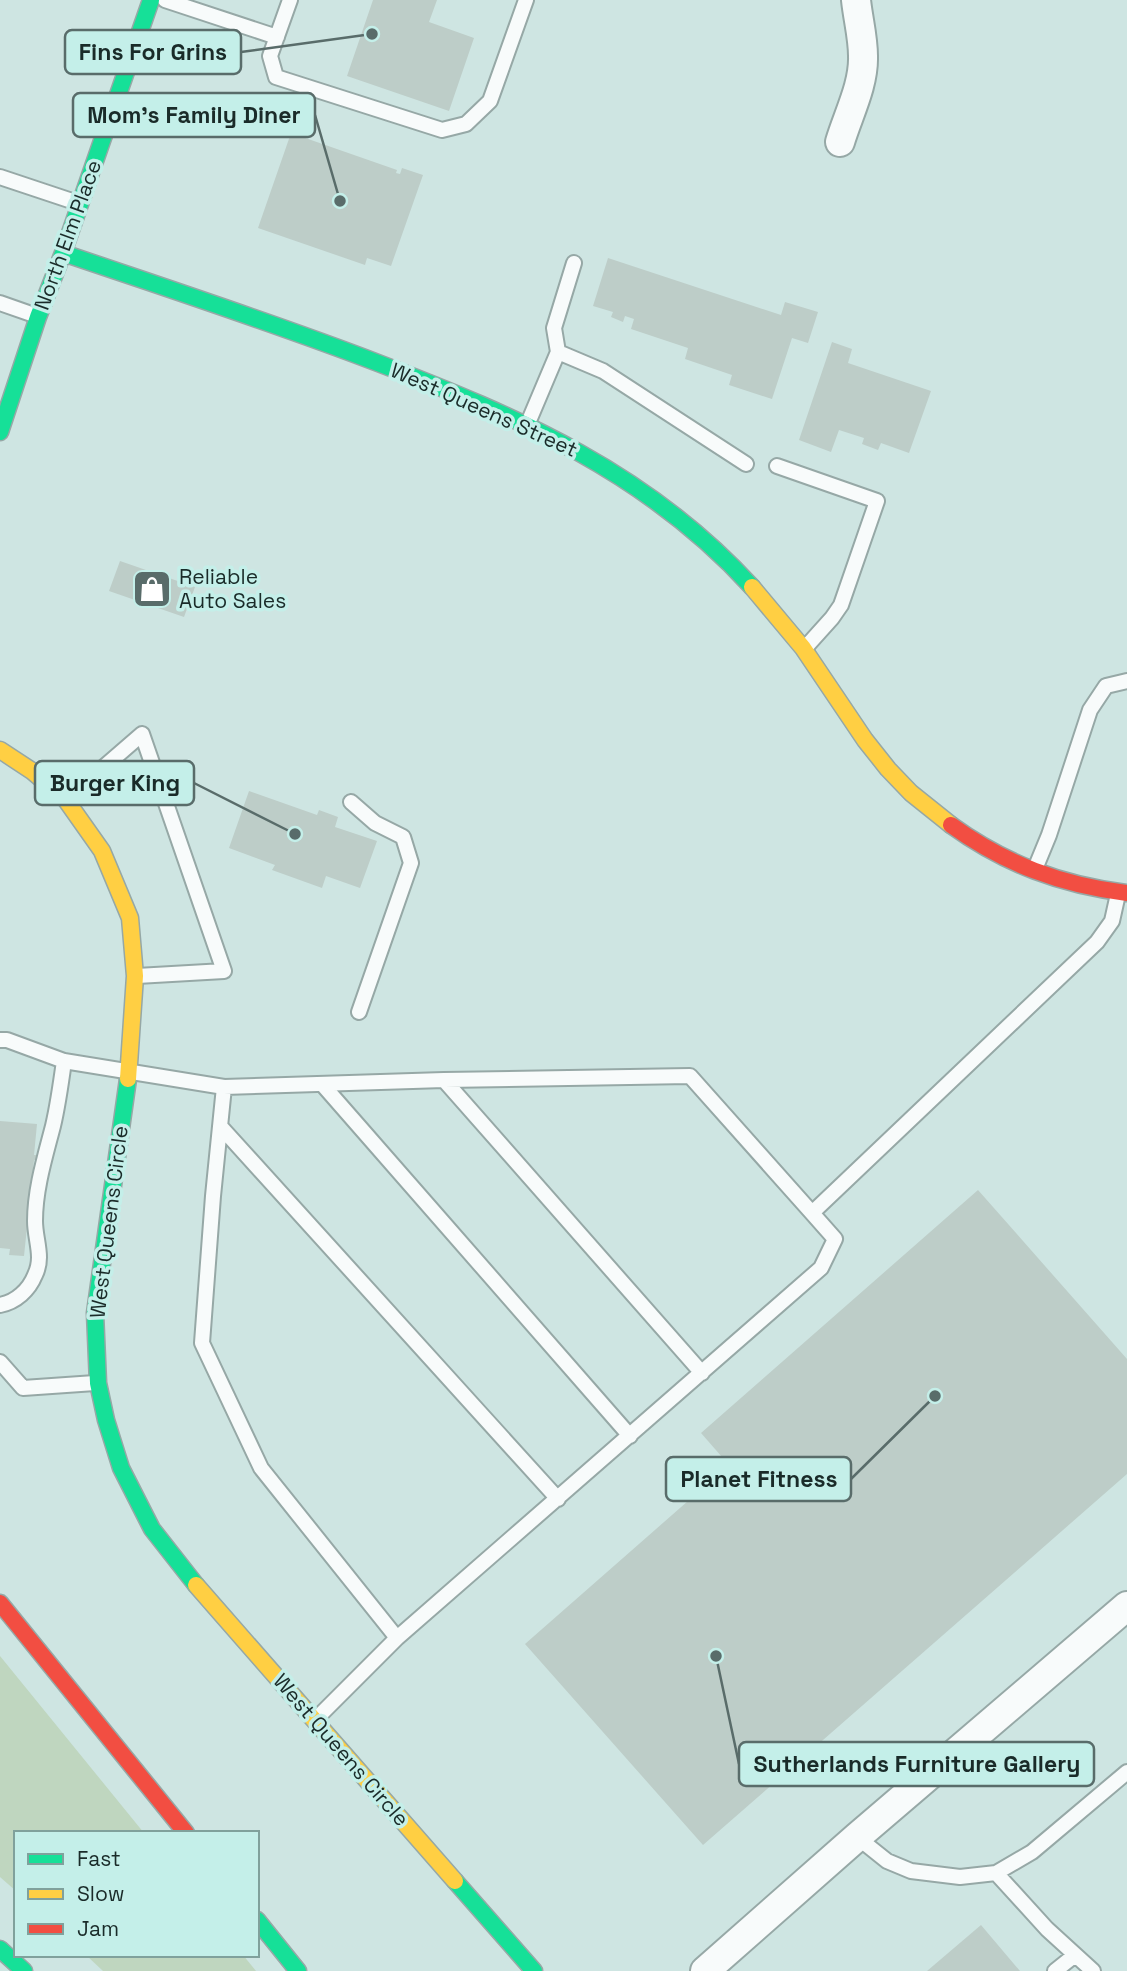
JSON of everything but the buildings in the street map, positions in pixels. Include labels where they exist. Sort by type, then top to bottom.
[{"type":"main road","name":"North Elm Place","points":[[0,432],[151,0]]},
{"type":"main road","name":"West Queens Street","points":[[63,253],[335,346],[481,403],[569,444],[616,471],[700,533],[775,611],[888,769],[927,808],[993,853],[1078,885],[1123,893]]},
{"type":"main road","name":"West Queens Circle","points":[[0,750],[32,771],[66,800],[102,850],[130,918],[135,976],[129,1070],[95,1313],[98,1383],[121,1468],[152,1529],[194,1583],[534,1971]]},
{"type":"main road","points":[[0,1603],[184,1831]]},
{"type":"main road","points":[[259,1922],[298,1971]]},
{"type":"main road","points":[[0,1949],[24,1971]]},
{"type":"street","points":[[840,142],[860,78],[863,59],[856,0]]},
{"type":"street","points":[[705,1971],[1127,1606]]},
{"type":"lane","points":[[165,0],[277,37]]},
{"type":"lane","points":[[290,0],[270,57],[276,77],[442,130],[466,124],[490,101],[526,0]]},
{"type":"lane","points":[[0,177],[79,204]]},
{"type":"lane","points":[[528,424],[558,352],[554,328],[574,262]]},
{"type":"lane","points":[[0,303],[38,317]]},
{"type":"lane","points":[[558,352],[603,371],[746,464]]},
{"type":"lane","points":[[777,466],[877,500],[841,605],[804,649]]},
{"type":"lane","points":[[1035,871],[1090,710],[1106,686],[1127,681]]},
{"type":"lane","points":[[66,800],[142,734],[224,971],[135,976]]},
{"type":"lane","points":[[351,802],[375,823],[404,836],[411,863],[359,1013]]},
{"type":"lane","points":[[812,1213],[1097,942],[1112,921],[1123,893]]},
{"type":"lane","points":[[0,1040],[7,1040],[64,1061],[225,1087],[690,1076],[835,1239],[821,1268],[397,1639],[315,1720]]},
{"type":"lane","points":[[0,1306],[11,1303],[27,1289],[36,1274],[40,1256],[35,1223],[41,1168],[54,1123],[64,1061]]},
{"type":"lane","points":[[444,1080],[702,1373]]},
{"type":"lane","points":[[322,1084],[629,1436]]},
{"type":"lane","points":[[225,1087],[213,1196],[202,1343],[261,1468],[397,1639]]},
{"type":"lane","points":[[220,1126],[558,1499]]},
{"type":"lane","points":[[0,1362],[23,1388],[98,1383]]},
{"type":"lane","points":[[857,1837],[887,1861],[911,1871],[960,1877],[996,1873],[1032,1852],[1127,1772]]},
{"type":"lane","points":[[996,1873],[1047,1929],[1093,1971]]},
{"type":"lane","points":[[1055,1971],[1074,1955]]},
{"type":"green space","points":[[0,1656],[142,1831],[14,1831],[14,1889],[0,1877]]},
{"type":"green space","points":[[88,1957],[245,1957],[256,1971],[103,1971]]},
{"type":"traffic: fast","points":[[0,432],[151,0]]},
{"type":"traffic: fast","points":[[63,253],[339,348],[430,383],[531,428],[625,480],[670,512],[712,547],[752,587]]},
{"type":"traffic: fast","points":[[128,1079],[95,1313],[98,1383],[121,1468],[152,1529],[196,1585]]},
{"type":"traffic: fast","points":[[455,1881],[534,1971]]},
{"type":"traffic: fast","points":[[259,1922],[298,1971]]},
{"type":"traffic: fast","points":[[0,1949],[24,1971]]},
{"type":"traffic: slow","points":[[752,587],[803,648],[865,740],[888,769],[911,793],[951,825]]},
{"type":"traffic: slow","points":[[0,750],[32,771],[66,800],[102,851],[130,918],[135,976],[128,1079]]},
{"type":"traffic: slow","points":[[196,1585],[455,1881]]},
{"type":"traffic: jam","points":[[951,825],[992,851],[1035,871],[1079,884],[1127,893]]},
{"type":"traffic: jam","points":[[0,1603],[184,1831]]},
{"type":"place","name":"Fins For Grins","points":[[372,34]]},
{"type":"place","name":"Mom's Family Diner","points":[[340,201]]},
{"type":"place","name":"Reliable Auto Sales","points":[[152,589]]},
{"type":"place","name":"Burger King","points":[[295,834]]},
{"type":"place","name":"Planet Fitness","points":[[935,1396]]},
{"type":"place","name":"Sutherlands Furniture Gallery","points":[[716,1656]]}]
